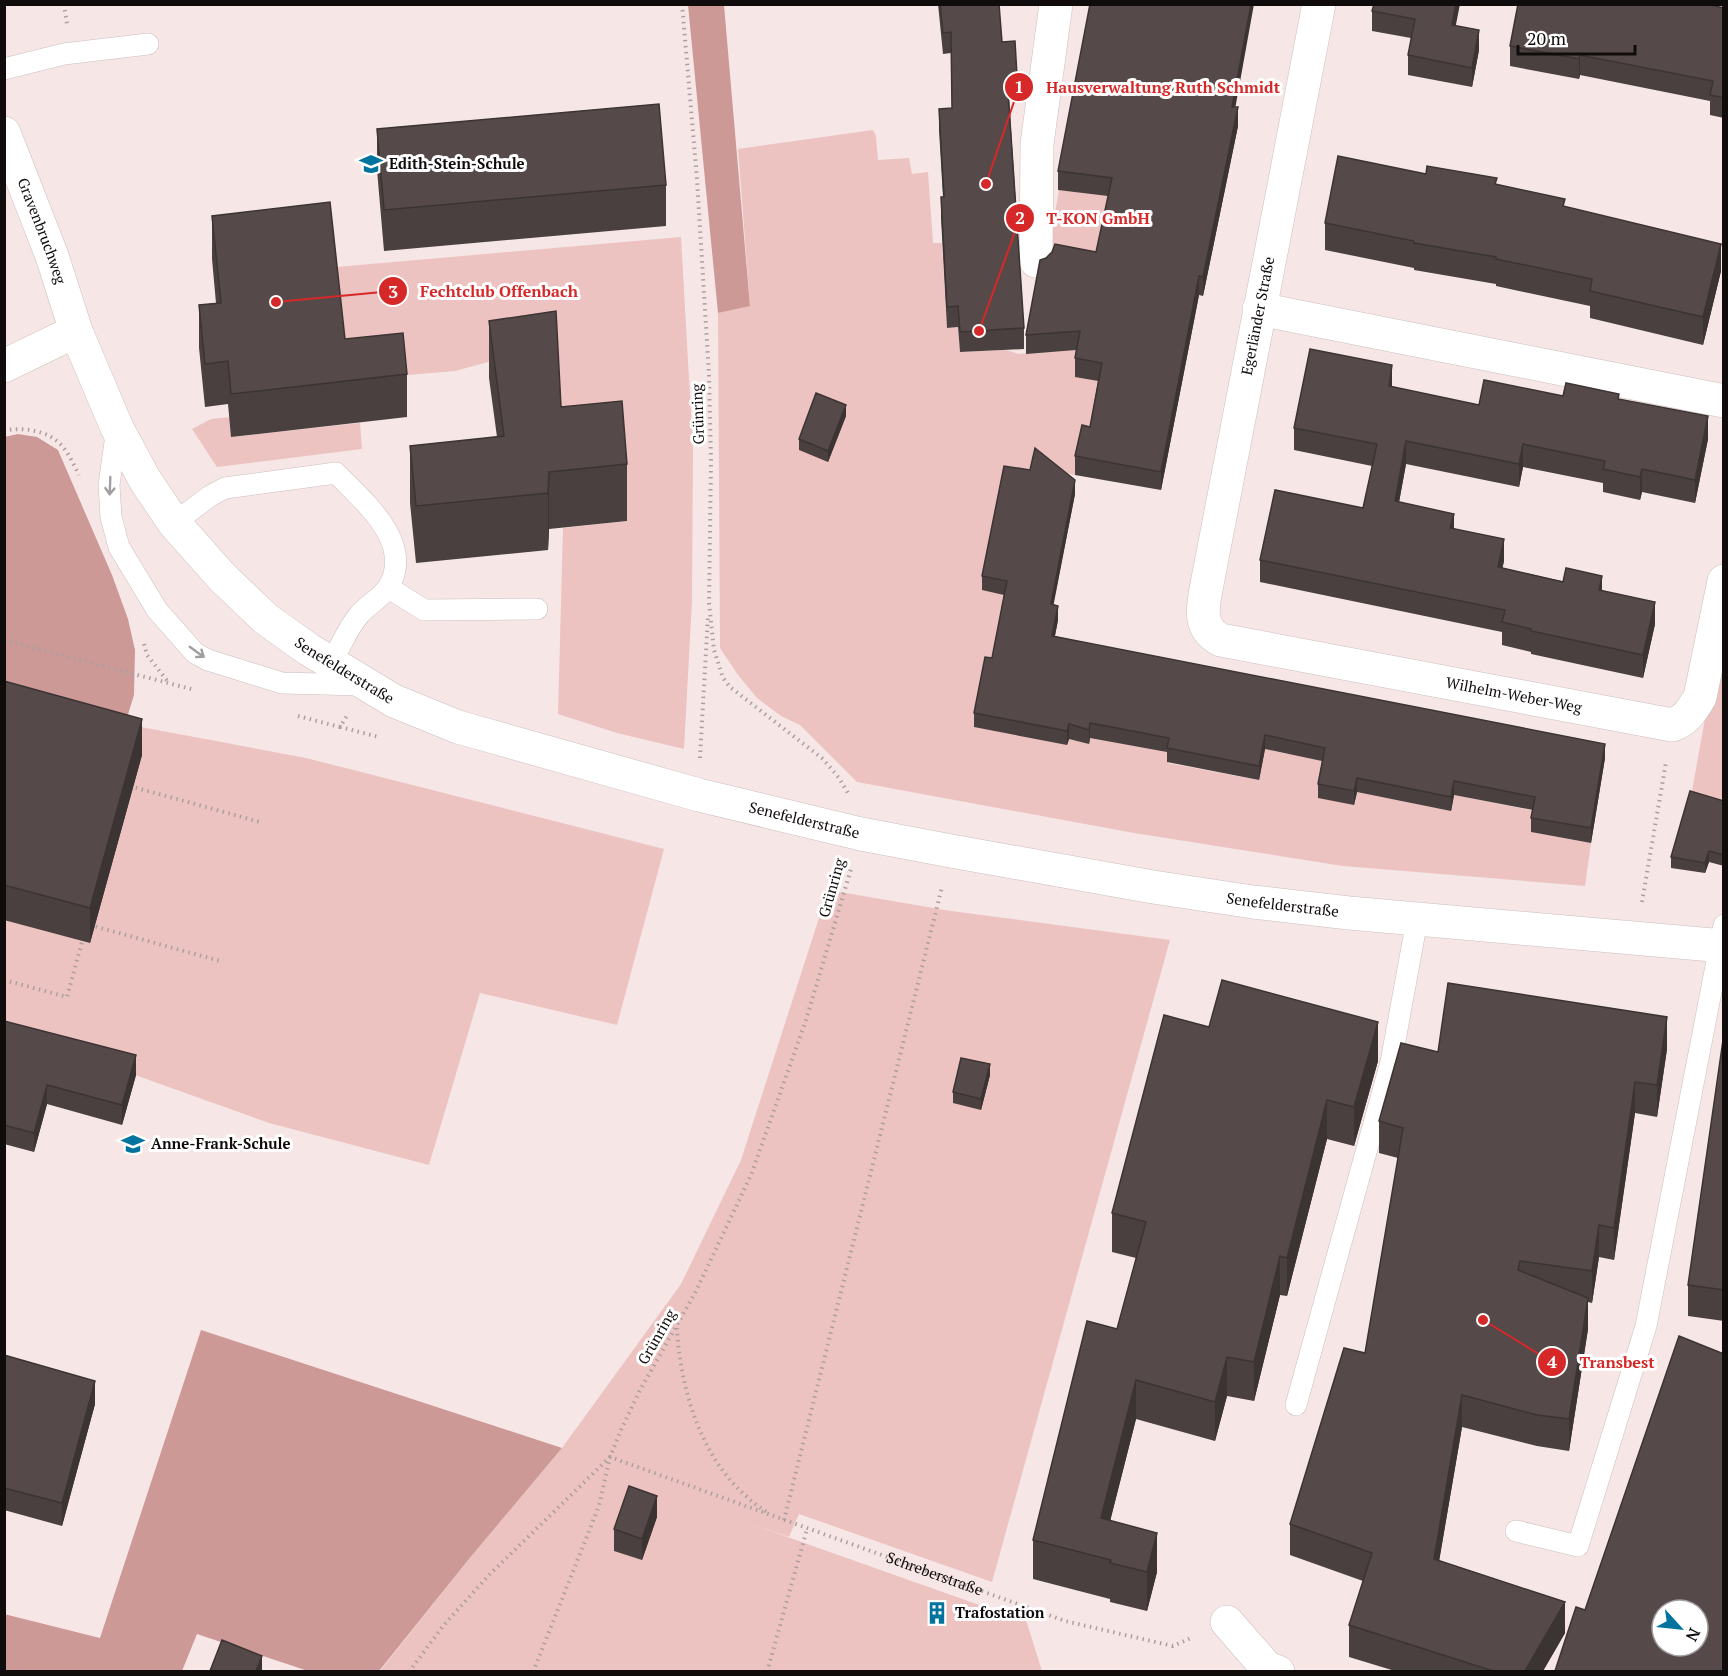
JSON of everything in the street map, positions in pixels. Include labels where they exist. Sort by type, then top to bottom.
[{"type":"street","points":[[1036,261],[1037,144],[1056,4]]},
{"type":"street","name":"Egerländer Straße","points":[[1206,627],[1202,617],[1208,579],[1319,4]]},
{"type":"street","name":"Gravenbruchweg","points":[[4,134],[52,256],[76,331]]},
{"type":"street","points":[[1259,309],[1724,401]]},
{"type":"street","points":[[4,366],[76,331]]},
{"type":"street","name":"Senefelderstraße","points":[[76,331],[117,428],[145,480],[174,523],[222,577],[266,619],[365,685],[394,701],[458,727],[699,795],[861,834],[1132,884],[1253,902],[1417,920],[1636,938],[1722,938]]},
{"type":"street","points":[[1672,725],[1682,722],[1700,697],[1724,581]]},
{"type":"street","name":"Wilhelm-Weber-Weg","points":[[1206,627],[1212,635],[1221,640],[1672,725]]},
{"type":"street","points":[[1227,1622],[1267,1668],[1278,1671]]},
{"type":"lane","points":[[4,69],[64,54],[148,44]]},
{"type":"lane","points":[[117,428],[109,485],[111,518],[119,547],[157,610],[195,653],[208,660],[282,683],[365,685]]},
{"type":"lane","points":[[174,523],[210,496],[225,488],[336,473],[373,511],[384,526],[393,546],[396,567],[389,588],[368,604],[357,617],[331,663]]},
{"type":"lane","points":[[389,588],[424,610],[537,609]]},
{"type":"lane","points":[[1296,1405],[1391,1062],[1417,920]]},
{"type":"lane","points":[[1516,1531],[1578,1546],[1646,1326],[1722,938]]},
{"type":"path","points":[[64,4],[68,27]]},
{"type":"path","name":"Grünring","points":[[533,1671],[599,1506],[610,1457],[621,1430],[639,1392],[696,1292],[751,1175],[806,1020],[861,834],[854,803],[839,777],[823,759],[730,687],[723,678],[714,650],[709,603],[711,460],[708,375],[697,179],[682,4]]},
{"type":"path","points":[[699,795],[709,603]]},
{"type":"path","points":[[4,640],[169,684]]},
{"type":"path","points":[[1636,938],[1672,725]]},
{"type":"path","points":[[124,785],[260,822]]},
{"type":"path","points":[[784,1520],[951,851]]},
{"type":"path","points":[[87,924],[220,961]]},
{"type":"path","points":[[4,980],[67,997],[84,935]]},
{"type":"path","points":[[677,1328],[679,1355],[696,1420],[716,1459],[728,1476],[745,1496],[771,1516]]},
{"type":"path","points":[[409,1671],[443,1626],[489,1575],[610,1457]]},
{"type":"path","name":"Schreberstraße","points":[[610,1457],[1065,1621],[1173,1646],[1227,1622]]},
{"type":"path","points":[[767,1671],[807,1528]]},
{"type":"shaded area","points":[[688,5],[724,5],[750,306],[718,313]]},
{"type":"shaded area","points":[[1146,109],[1075,376],[1102,382],[1075,475],[1034,467],[1053,604],[1051,618],[1067,745],[1069,739],[1089,743],[1095,717],[1170,749],[1168,763],[1258,780],[1265,749],[1287,754],[1328,747],[1354,805],[1365,751],[1454,795],[1535,811],[1532,832],[1591,843],[1585,886],[1343,866],[1134,833],[857,782],[800,725],[781,716],[757,698],[720,648],[718,313],[750,305],[738,149],[873,130],[876,136],[878,160],[909,158],[912,174],[928,172],[933,243],[942,243],[947,328],[958,327],[960,352],[1006,350],[1019,354],[1030,353],[1059,190],[1080,192],[1082,172]]},
{"type":"shaded area","points":[[681,237],[693,449],[692,601],[684,749],[617,733],[558,714],[563,528],[627,521],[579,462],[502,340],[488,362],[455,371],[349,380],[336,267]]},
{"type":"shaded area","points":[[230,417],[232,437],[360,423],[362,449],[217,467],[192,429],[211,419]]},
{"type":"shaded area","points":[[18,434],[37,437],[58,450],[112,575],[128,619],[135,650],[134,695],[125,724],[5,691],[4,437]]},
{"type":"shaded area","points":[[1723,654],[1723,811],[1690,802],[1708,702]]},
{"type":"shaded area","name":"Anne-Frank-Schule","points":[[4,689],[125,724],[306,758],[664,849],[617,1025],[480,993],[429,1165],[269,1123],[135,1075],[5,1041]]},
{"type":"shaded area","points":[[828,890],[951,911],[1170,940],[992,1582],[799,1514],[789,1537],[748,1523],[1026,1620],[1042,1671],[379,1672],[562,1448],[681,1284],[741,1160]]},
{"type":"shaded area","points":[[201,1330],[562,1448],[379,1671],[308,1671],[197,1634],[182,1671],[5,1671],[4,1614],[100,1638]]},
{"type":"building","points":[[940,4],[999,4],[1002,42],[1015,41],[1017,76],[1007,77],[1024,328],[960,332],[958,306],[947,307],[939,109],[952,108],[951,32],[943,33]]},
{"type":"building","points":[[1090,4],[1251,4],[1232,107],[1238,107],[1203,277],[1199,276],[1161,472],[1075,456],[1082,425],[1090,427],[1102,363],[1075,358],[1080,331],[1026,335],[1040,260],[1052,252],[1055,244],[1096,252],[1112,178],[1058,171]]},
{"type":"building","points":[[1374,4],[1456,4],[1452,25],[1479,30],[1472,68],[1408,55],[1415,19],[1372,11]]},
{"type":"building","points":[[1518,4],[1707,4],[1724,8],[1724,98],[1710,95],[1713,81],[1580,55],[1579,59],[1510,46]]},
{"type":"building","points":[[659,104],[666,185],[384,210],[377,129]]},
{"type":"building","points":[[1338,156],[1426,174],[1427,166],[1497,178],[1495,184],[1565,199],[1563,206],[1721,244],[1703,317],[1590,291],[1592,279],[1496,259],[1496,257],[1414,243],[1414,241],[1325,223]]},
{"type":"building","points":[[330,202],[345,339],[403,333],[407,374],[231,394],[228,361],[205,364],[199,305],[221,303],[212,216]]},
{"type":"building","points":[[556,311],[561,407],[622,401],[627,464],[549,472],[548,493],[416,506],[410,446],[504,436],[489,321]]},
{"type":"building","points":[[1310,349],[1392,365],[1389,386],[1479,405],[1484,380],[1563,396],[1566,383],[1619,394],[1618,399],[1708,416],[1695,480],[1642,469],[1640,477],[1603,469],[1605,461],[1523,444],[1519,464],[1406,441],[1395,501],[1454,514],[1450,528],[1504,539],[1498,567],[1563,582],[1566,568],[1602,576],[1599,590],[1655,602],[1643,655],[1531,631],[1531,629],[1502,622],[1505,610],[1260,560],[1275,490],[1363,508],[1377,444],[1294,428]]},
{"type":"building","points":[[816,393],[846,405],[828,451],[799,439]]},
{"type":"building","points":[[1035,448],[1075,480],[1051,604],[1058,606],[1052,636],[1605,744],[1591,828],[1531,818],[1535,797],[1454,781],[1451,797],[1357,778],[1354,791],[1318,784],[1325,748],[1265,735],[1259,766],[1167,748],[1169,738],[1090,723],[1089,730],[1069,724],[1067,731],[974,713],[985,657],[992,658],[1007,581],[982,576],[1004,466],[1030,470]]},
{"type":"building","points":[[4,681],[142,719],[90,908],[4,885]]},
{"type":"building","points":[[1690,791],[1724,801],[1724,855],[1709,851],[1705,863],[1671,857]]},
{"type":"building","points":[[1222,980],[1378,1022],[1354,1107],[1327,1100],[1287,1258],[1280,1256],[1254,1362],[1227,1357],[1215,1402],[1136,1380],[1101,1518],[1157,1533],[1147,1572],[1110,1563],[1111,1560],[1033,1540],[1087,1321],[1117,1329],[1146,1222],[1112,1213],[1164,1015],[1209,1027]]},
{"type":"building","points":[[1448,983],[1667,1017],[1657,1085],[1635,1082],[1614,1228],[1599,1225],[1592,1271],[1520,1261],[1518,1270],[1588,1298],[1569,1419],[1537,1415],[1462,1395],[1434,1559],[1565,1602],[1525,1671],[1493,1671],[1349,1625],[1372,1553],[1290,1524],[1344,1348],[1365,1353],[1403,1128],[1379,1121],[1401,1043],[1438,1052]]},
{"type":"building","points":[[4,1021],[136,1055],[122,1105],[47,1085],[34,1133],[4,1125]]},
{"type":"building","points":[[1724,1033],[1724,1290],[1688,1285]]},
{"type":"building","points":[[961,1058],[990,1064],[981,1099],[953,1092]]},
{"type":"building","points":[[1679,1336],[1724,1354],[1724,1671],[1555,1671],[1576,1607],[1585,1610]]},
{"type":"building","points":[[4,1355],[95,1381],[62,1503],[4,1488]]},
{"type":"building","points":[[629,1486],[657,1496],[642,1539],[614,1529]]},
{"type":"building","points":[[222,1640],[262,1656],[256,1671],[210,1671]]},
{"type":"place","name":"Edith-Stein-Schule","points":[[371,164]]},
{"type":"place","name":"Hausverwaltung Ruth Schmidt","points":[[986,184]]},
{"type":"place","name":"Fechtclub Offenbach","points":[[276,302]]},
{"type":"place","name":"T-KON GmbH","points":[[979,331]]},
{"type":"place","name":"Anne-Frank-Schule","points":[[133,1144]]},
{"type":"place","name":"Transbest","points":[[1483,1320]]},
{"type":"place","name":"Trafostation","points":[[937,1613]]}]
